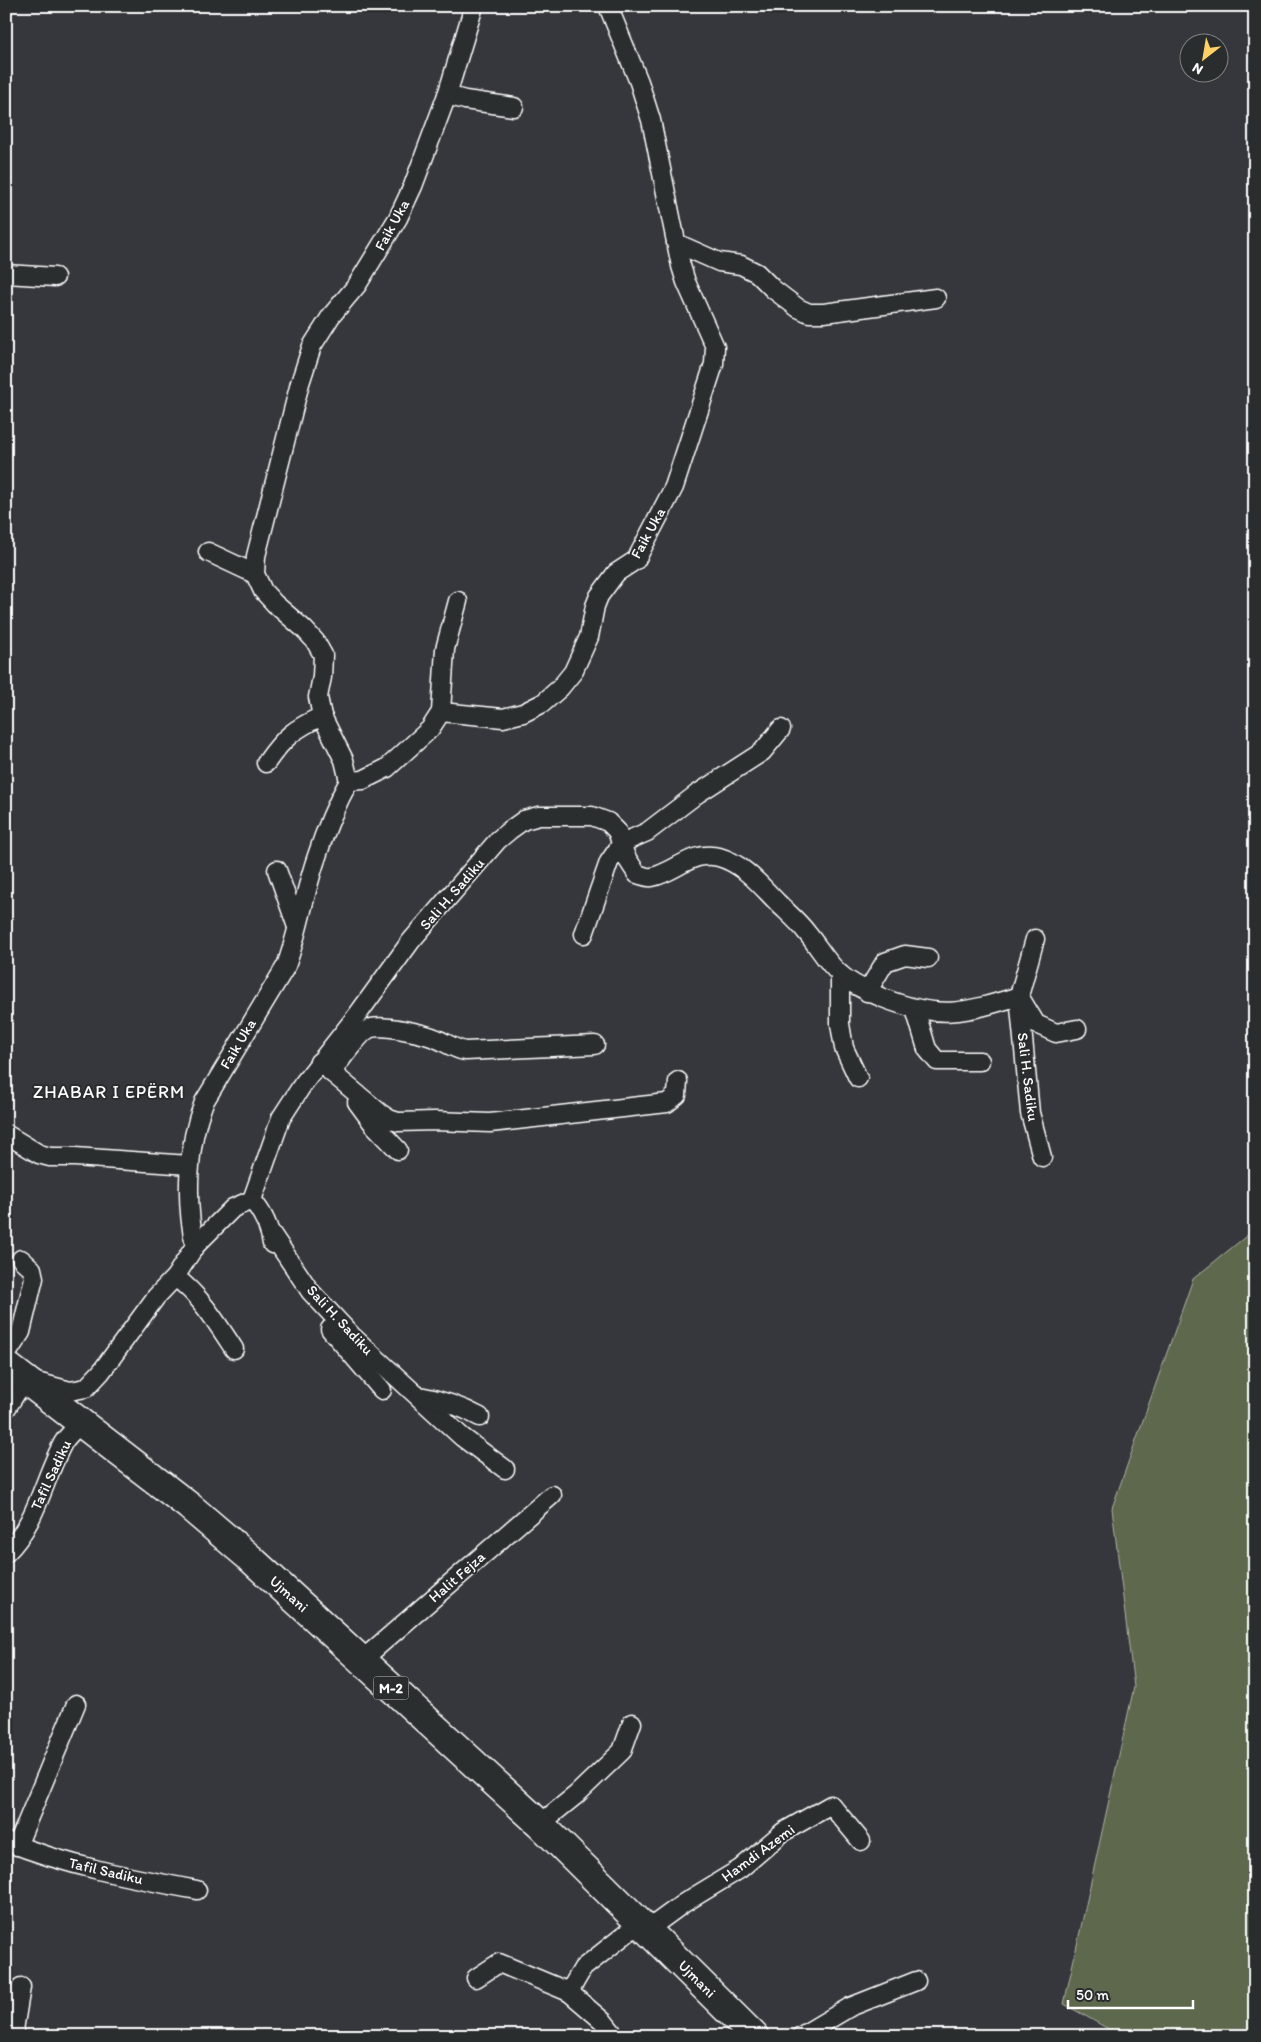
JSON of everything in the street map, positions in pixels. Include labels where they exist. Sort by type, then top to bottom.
[{"type":"main road","name":"Ujmani","points":[[16,1372],[189,1506],[362,1660],[540,1824],[754,2036]]},
{"type":"street","name":"Faik Uka","points":[[255,574],[256,556],[300,382],[312,346],[331,316],[357,285],[398,218],[413,186],[447,95],[474,6]]},
{"type":"street","name":"Faik Uka","points":[[441,712],[503,718],[530,710],[543,703],[560,688],[573,672],[583,654],[589,637],[595,606],[599,596],[616,573],[636,560],[674,487],[714,364],[715,347],[686,282],[676,243],[651,120],[639,82],[608,6]]},
{"type":"street","points":[[447,95],[465,100],[514,107]]},
{"type":"street","points":[[676,243],[719,262],[741,265],[757,273],[773,289],[798,308],[808,313],[824,313],[936,298]]},
{"type":"street","points":[[6,274],[55,276]]},
{"type":"street","points":[[208,552],[255,574],[263,591],[315,641],[323,656],[322,677],[318,697],[322,716],[344,760],[349,780],[363,780],[387,768],[430,730],[441,712],[445,649],[458,601]]},
{"type":"street","points":[[266,763],[280,743],[298,727],[322,716]]},
{"type":"street","points":[[584,934],[610,862],[622,843],[647,832],[697,794],[762,752],[781,730]]},
{"type":"street","name":"Faik Uka","points":[[195,1246],[189,1165],[198,1118],[204,1102],[286,966],[293,947],[315,860],[328,822],[349,780]]},
{"type":"street","name":"Sali H. Sadiku","points":[[505,1469],[462,1438],[420,1396],[367,1350],[310,1291],[271,1233],[252,1200],[280,1118],[325,1067],[332,1050],[411,941],[498,840],[524,820],[540,816],[592,816],[608,822],[617,830],[630,866],[637,874],[650,877],[661,874],[689,860],[704,856],[719,857],[734,864],[758,882],[806,931],[840,974],[867,992],[915,1009],[939,1013],[976,1009],[1019,996]]},
{"type":"street","points":[[277,870],[297,927]]},
{"type":"street","name":"Sali H. Sadiku","points":[[1035,940],[1019,996],[1030,1113],[1042,1157]]},
{"type":"street","points":[[867,992],[885,962],[905,955],[928,958]]},
{"type":"street","points":[[840,974],[840,1024],[844,1048],[858,1078]]},
{"type":"street","name":"Sali H. Sadiku","points":[[1019,996],[1036,1024],[1056,1033],[1078,1029]]},
{"type":"street","points":[[915,1009],[926,1049],[938,1061],[980,1062]]},
{"type":"street","name":"Sali H. Sadiku","points":[[325,1067],[340,1060],[368,1029],[378,1026],[435,1038],[455,1049],[465,1051],[595,1045]]},
{"type":"street","points":[[325,1067],[353,1092],[389,1119],[398,1122],[435,1121],[490,1124],[666,1103],[677,1095],[678,1081]]},
{"type":"street","points":[[353,1092],[357,1104],[398,1150]]},
{"type":"street","points":[[6,1134],[39,1154],[50,1157],[189,1165]]},
{"type":"street","points":[[6,1409],[16,1372],[70,1391],[86,1388],[101,1372],[156,1297],[175,1277],[195,1246],[233,1208],[252,1200]]},
{"type":"street","name":"Sali H. Sadiku","points":[[271,1233],[273,1250],[297,1291],[382,1390]]},
{"type":"street","points":[[6,1355],[21,1332],[34,1278],[32,1268],[21,1259]]},
{"type":"street","points":[[175,1277],[188,1286],[234,1349]]},
{"type":"street","name":"Sali H. Sadiku","points":[[420,1396],[439,1399],[461,1406],[480,1417]]},
{"type":"street","name":"Tafil Sadiku","points":[[6,1553],[25,1530],[38,1505],[64,1442],[81,1422]]},
{"type":"street","name":"Halit Fejza","points":[[362,1660],[552,1495]]},
{"type":"street","name":"Tafil Sadiku","points":[[76,1704],[12,1844],[52,1858],[157,1883],[197,1890]]},
{"type":"street","points":[[540,1824],[576,1795],[622,1751],[632,1723]]},
{"type":"street","name":"Hamdi Azemi","points":[[644,1926],[740,1869],[783,1832],[831,1805],[861,1841]]},
{"type":"street","points":[[569,1992],[583,1968],[644,1926]]},
{"type":"street","points":[[476,1978],[498,1963],[569,1992],[604,2022],[616,2036]]},
{"type":"street","points":[[802,2036],[850,2007],[916,1981]]},
{"type":"street","points":[[13,2036],[21,1987]]},
{"type":"street","points":[[604,2022],[631,2036]]},
{"type":"green space","points":[[1255,1229],[1255,2036],[1121,2036],[1064,2004],[1134,1687],[1112,1508],[1193,1279]]},
{"type":"district","name":"ZHABAR I EPËRM","points":[[109,1092]]}]
